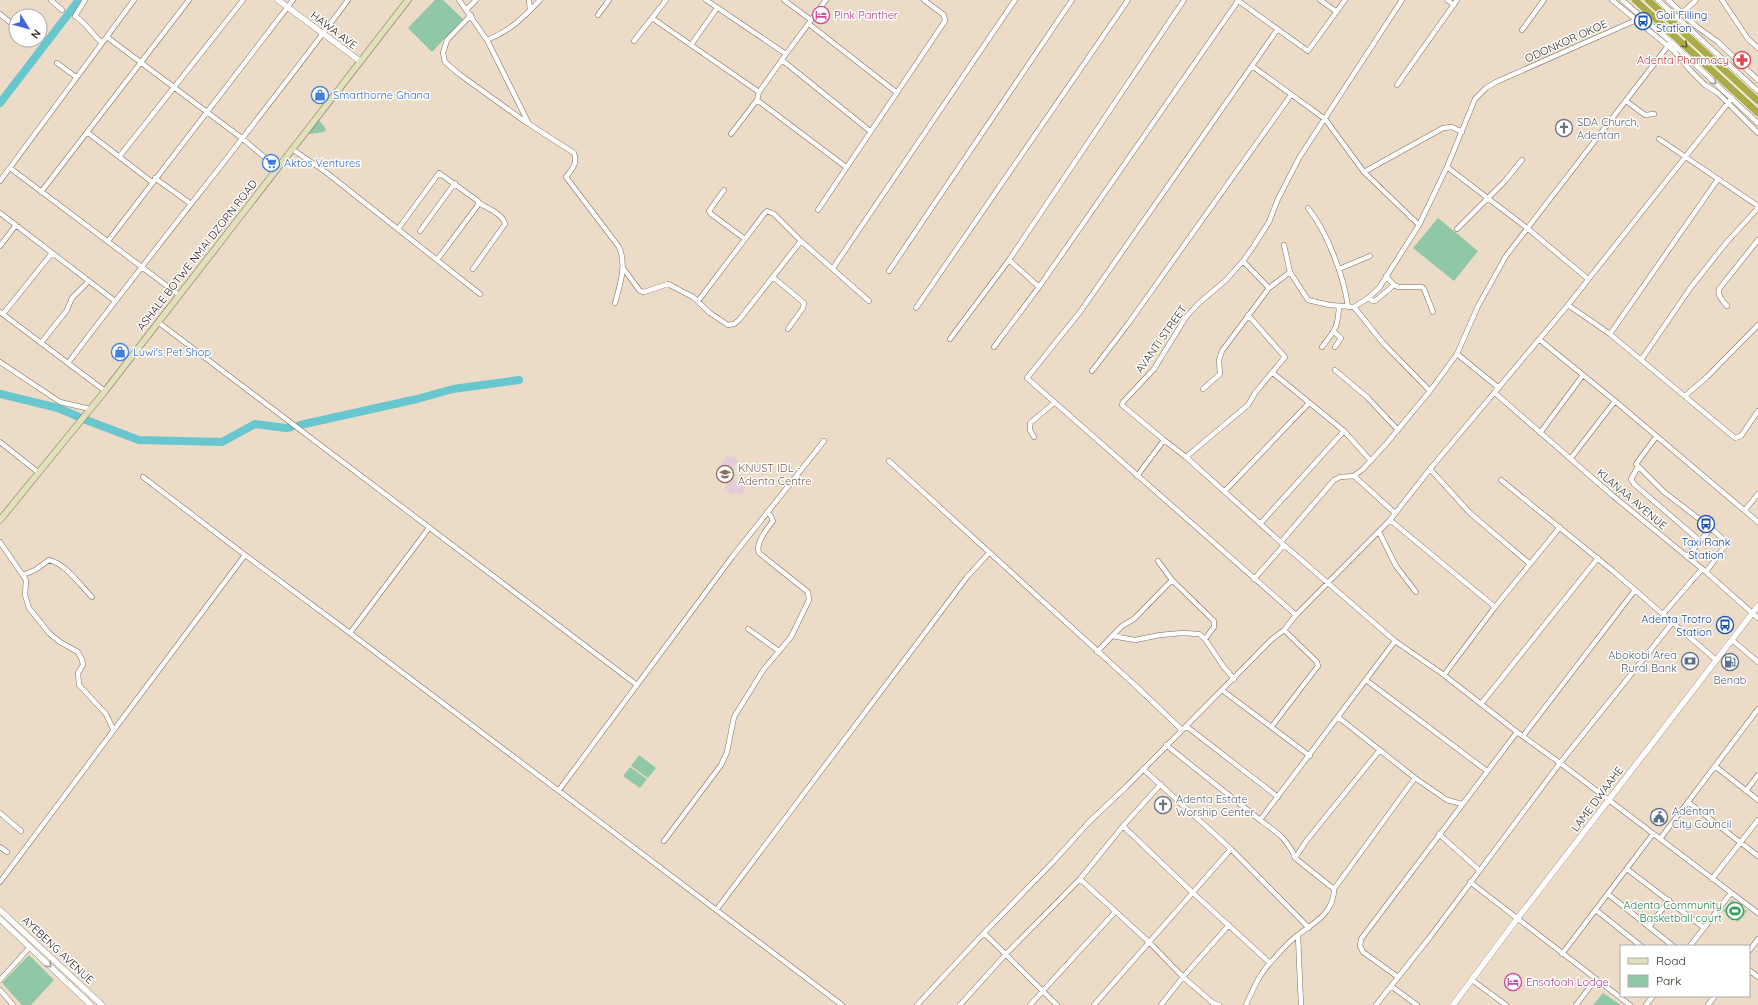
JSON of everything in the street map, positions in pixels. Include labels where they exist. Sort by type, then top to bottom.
[{"type":"highway","points":[[1635,0],[1746,107],[1758,113]]},
{"type":"highway","points":[[1648,0],[1758,101]]},
{"type":"main road","name":"ASHALE BOTWE NMAI DZORN ROAD","points":[[0,520],[105,390],[408,0]]},
{"type":"street","points":[[51,0],[62,10]]},
{"type":"street","points":[[85,0],[75,16],[83,21],[89,30],[102,43]]},
{"type":"street","points":[[0,181],[134,0]]},
{"type":"street","points":[[41,192],[189,0]]},
{"type":"street","points":[[119,157],[243,0]]},
{"type":"street","name":"HAWA AVE","points":[[278,0],[360,61]]},
{"type":"street","points":[[108,241],[293,0]]},
{"type":"street","points":[[68,363],[114,301],[243,138],[348,0]]},
{"type":"street","points":[[459,0],[467,9],[487,40],[529,124]]},
{"type":"street","points":[[467,9],[476,0]]},
{"type":"street","points":[[529,0],[530,10]]},
{"type":"street","points":[[487,40],[505,32],[516,24],[540,0]]},
{"type":"street","points":[[598,15],[609,0]]},
{"type":"street","points":[[634,41],[666,0]]},
{"type":"street","points":[[706,0],[786,54]]},
{"type":"street","points":[[784,0],[896,92]]},
{"type":"street","points":[[732,134],[757,100],[759,92],[826,0]]},
{"type":"street","points":[[818,210],[945,21],[944,15],[924,0]]},
{"type":"street","points":[[833,268],[1015,0]]},
{"type":"street","points":[[889,271],[1072,0]]},
{"type":"street","points":[[916,308],[1128,0]]},
{"type":"street","points":[[950,339],[1009,260],[1184,0]]},
{"type":"street","points":[[994,347],[1039,287],[1238,0],[1308,52],[1344,0]]},
{"type":"street","points":[[1320,0],[1337,12]]},
{"type":"street","name":"AVANTI STREET","points":[[1402,0],[1299,158],[1278,199],[1269,222],[1243,261],[1225,281],[1191,311],[1154,369],[1122,405],[1186,456],[1282,544],[1395,641],[1444,675],[1480,704],[1758,913]]},
{"type":"street","points":[[1447,0],[1454,5]]},
{"type":"street","points":[[1397,85],[1457,0]]},
{"type":"street","points":[[1522,30],[1544,0]]},
{"type":"street","points":[[1612,0],[1670,44],[1732,98],[1746,107],[1758,123]]},
{"type":"street","points":[[1622,0],[1643,16],[1670,44],[1695,75],[1728,103],[1758,133]]},
{"type":"street","points":[[1658,0],[1758,91]]},
{"type":"street","points":[[1668,0],[1682,14],[1718,42],[1758,80]]},
{"type":"street","points":[[1678,18],[1696,0]]},
{"type":"street","points":[[1722,0],[1748,39],[1758,48]]},
{"type":"street","points":[[691,45],[718,8]]},
{"type":"street","points":[[0,14],[8,20]]},
{"type":"street","points":[[470,15],[447,40],[443,53],[445,62],[459,74],[529,124],[574,154],[576,159],[575,165],[566,177],[619,247],[623,256],[623,268],[615,304]]},
{"type":"street","name":"ODONKOR OKOE","points":[[1368,298],[1379,288],[1419,224],[1447,166],[1476,99],[1486,88],[1496,82],[1643,16]]},
{"type":"street","points":[[652,18],[759,92]]},
{"type":"street","points":[[1278,30],[1080,312],[1028,377],[1028,380],[1254,579],[1296,614]]},
{"type":"street","points":[[107,37],[243,138],[277,168]]},
{"type":"street","points":[[1254,579],[1334,480],[1340,477],[1354,476],[1398,430],[1430,391],[1457,354],[1478,306],[1506,256],[1670,44]]},
{"type":"street","points":[[782,60],[870,131]]},
{"type":"street","points":[[57,63],[76,77]]},
{"type":"street","points":[[1252,66],[1325,119],[1364,172],[1419,224]]},
{"type":"street","points":[[1092,371],[1128,324],[1291,95]]},
{"type":"street","points":[[917,1005],[984,933],[1054,862],[1089,822],[1234,679],[1271,640],[1284,630],[1296,614],[1328,584],[1390,520],[1430,469],[1540,340],[1687,157],[1732,98]]},
{"type":"street","points":[[757,100],[846,167]]},
{"type":"street","points":[[1626,101],[1645,115],[1654,114]]},
{"type":"street","points":[[1364,172],[1444,128],[1452,127],[1462,132]]},
{"type":"street","points":[[87,132],[119,157],[191,204]]},
{"type":"street","points":[[1641,360],[1691,287],[1726,243],[1758,207],[1659,139]]},
{"type":"street","points":[[292,148],[327,173],[480,294]]},
{"type":"street","points":[[1457,230],[1505,181],[1522,160]]},
{"type":"street","points":[[1447,166],[1527,228],[1588,279]]},
{"type":"street","points":[[10,168],[90,230],[108,241],[179,295]]},
{"type":"street","points":[[398,229],[439,173],[454,183],[478,203],[500,216],[505,221],[505,224],[473,269]]},
{"type":"street","points":[[1610,334],[1718,179]]},
{"type":"street","points":[[420,231],[454,183]]},
{"type":"street","points":[[724,190],[710,211],[711,214],[745,239]]},
{"type":"street","points":[[437,260],[478,203]]},
{"type":"street","points":[[1308,208],[1317,220],[1339,269],[1345,288],[1348,307]]},
{"type":"street","points":[[698,301],[767,211],[784,223],[801,241],[869,301]]},
{"type":"street","points":[[0,213],[114,301]]},
{"type":"street","points":[[0,246],[16,226]]},
{"type":"street","points":[[1727,306],[1718,293],[1719,289],[1758,240]]},
{"type":"street","points":[[623,268],[640,291],[644,292],[668,284],[693,297],[728,325],[734,324],[774,278],[801,241]]},
{"type":"street","points":[[1284,245],[1290,272],[1308,300],[1322,304],[1354,307],[1368,298],[1375,301],[1394,285]]},
{"type":"street","points":[[52,253],[1,313],[105,390]]},
{"type":"street","points":[[1339,269],[1370,256]]},
{"type":"street","points":[[1009,260],[1039,287]]},
{"type":"street","points":[[1243,261],[1269,288]]},
{"type":"street","points":[[1203,389],[1220,374],[1219,360],[1222,351],[1248,315],[1269,288],[1290,272]]},
{"type":"street","points":[[1386,276],[1394,285],[1398,287],[1422,287],[1433,312]]},
{"type":"street","points":[[774,278],[804,303],[803,308],[788,328]]},
{"type":"street","points":[[41,343],[66,310],[72,298],[89,282]]},
{"type":"street","points":[[1568,305],[1610,334],[1735,438],[1741,436],[1758,411]]},
{"type":"street","points":[[1322,346],[1334,332],[1338,322],[1339,306]]},
{"type":"street","points":[[1354,307],[1383,343],[1430,391]]},
{"type":"street","points":[[1186,456],[1248,405],[1255,393],[1285,357],[1248,315]]},
{"type":"street","points":[[158,322],[637,685]]},
{"type":"street","points":[[1685,396],[1712,372],[1758,325]]},
{"type":"street","points":[[1334,332],[1341,338],[1335,347]]},
{"type":"street","points":[[1540,340],[1615,401],[1758,522]]},
{"type":"street","points":[[1457,354],[1499,388]]},
{"type":"street","points":[[0,362],[60,402],[90,409]]},
{"type":"street","points":[[1335,370],[1367,397],[1398,430]]},
{"type":"street","points":[[1273,372],[1344,431],[1370,461]]},
{"type":"street","points":[[1540,433],[1583,375]]},
{"type":"street","name":"KLANAA AVENUE","points":[[1495,393],[1540,433],[1704,570],[1758,618]]},
{"type":"street","points":[[1571,458],[1615,401]]},
{"type":"street","points":[[1034,437],[1030,430],[1030,423],[1054,403]]},
{"type":"street","points":[[1225,491],[1309,403]]},
{"type":"street","points":[[1260,524],[1344,431]]},
{"type":"street","points":[[1656,437],[1637,462],[1638,467],[1631,479],[1634,484],[1700,541]]},
{"type":"street","points":[[1137,476],[1164,440]]},
{"type":"street","points":[[559,790],[732,557],[824,441]]},
{"type":"street","points":[[0,442],[39,473]]},
{"type":"street","points":[[889,461],[1182,730]]},
{"type":"street","points":[[1638,467],[1664,492],[1728,543],[1663,614]]},
{"type":"street","points":[[1430,469],[1470,513],[1530,564]]},
{"type":"street","points":[[1354,476],[1395,513]]},
{"type":"street","points":[[143,477],[717,909],[842,1005]]},
{"type":"street","points":[[1501,480],[1598,558],[1716,660]]},
{"type":"street","points":[[1745,510],[1758,494]]},
{"type":"street","points":[[664,841],[721,765],[727,752],[734,717],[760,676],[791,636],[809,600],[808,592],[758,553],[757,549],[759,543],[773,521],[767,512]]},
{"type":"street","points":[[1390,520],[1494,607]]},
{"type":"street","points":[[1444,675],[1494,607],[1560,527]]},
{"type":"street","points":[[350,632],[429,528]]},
{"type":"street","points":[[1687,557],[1711,528]]},
{"type":"street","points":[[1379,532],[1396,566],[1416,592]]},
{"type":"street","points":[[0,542],[23,575],[27,585],[24,595],[29,608],[49,633],[60,642],[78,652],[83,664],[77,677],[79,685],[106,714],[113,729]]},
{"type":"street","points":[[717,909],[967,577],[989,553]]},
{"type":"street","points":[[0,882],[113,729],[245,555]]},
{"type":"street","points":[[1480,704],[1598,558]]},
{"type":"street","points":[[23,575],[35,570],[49,560],[54,561],[66,569],[92,597]]},
{"type":"street","points":[[1158,561],[1172,580],[1214,622],[1214,627],[1205,639]]},
{"type":"street","points":[[1261,571],[1261,585]]},
{"type":"street","points":[[1097,652],[1122,626],[1134,620],[1172,580]]},
{"type":"street","points":[[1523,736],[1635,590]]},
{"type":"street","name":"LAME DWAAHE","points":[[1453,1005],[1517,919],[1758,606]]},
{"type":"street","points":[[1376,1005],[1522,816],[1560,763],[1673,622]]},
{"type":"street","points":[[748,629],[779,651]]},
{"type":"street","points":[[1272,726],[1318,666],[1318,662],[1284,630]]},
{"type":"street","points":[[1112,636],[1135,640],[1160,635],[1183,633],[1199,634],[1205,639],[1223,666],[1234,679]]},
{"type":"street","points":[[1732,640],[1758,662]]},
{"type":"street","points":[[1260,820],[1310,756],[1395,641]]},
{"type":"street","points":[[1366,680],[1487,771]]},
{"type":"street","points":[[1222,690],[1272,726],[1310,756]]},
{"type":"street","points":[[1660,839],[1757,711]]},
{"type":"street","points":[[1338,717],[1415,778],[1449,801],[1462,804]]},
{"type":"street","points":[[1186,726],[1278,797]]},
{"type":"street","points":[[1398,977],[1362,952],[1360,946],[1361,940],[1439,834],[1517,732]]},
{"type":"street","points":[[1166,745],[1286,840],[1296,858],[1334,889]]},
{"type":"street","points":[[1296,858],[1307,840],[1379,751]]},
{"type":"street","points":[[1715,766],[1758,800]]},
{"type":"street","points":[[1143,769],[1230,849],[1309,928]]},
{"type":"street","points":[[1746,791],[1758,775]]},
{"type":"street","points":[[1246,1005],[1255,984],[1270,963],[1298,935],[1309,928],[1329,909],[1333,902],[1334,889],[1415,778]]},
{"type":"street","points":[[960,1005],[1005,955],[1080,879],[1123,826],[1160,784]]},
{"type":"street","points":[[1688,802],[1758,856]]},
{"type":"street","points":[[0,813],[21,831]]},
{"type":"street","points":[[1712,879],[1758,820]]},
{"type":"street","points":[[1123,826],[1192,892],[1270,963]]},
{"type":"street","points":[[1439,834],[1479,870]]},
{"type":"street","points":[[1562,954],[1653,834]]},
{"type":"street","points":[[0,847],[7,852]]},
{"type":"street","points":[[1094,1005],[1150,943],[1230,849]]},
{"type":"street","points":[[1627,869],[1704,928]]},
{"type":"street","points":[[1080,879],[1150,943],[1213,1004],[1219,1005]]},
{"type":"street","points":[[1470,882],[1595,980],[1630,1005]]},
{"type":"street","points":[[1691,945],[1731,893]]},
{"type":"street","points":[[1608,894],[1672,945]]},
{"type":"street","points":[[1649,927],[1669,900]]},
{"type":"street","name":"AYEBENG AVENUE","points":[[0,910],[102,1005]]},
{"type":"street","points":[[1596,910],[1640,945]]},
{"type":"street","points":[[1030,1005],[1115,912]]},
{"type":"street","name":"AYEBENG AVENUE","points":[[0,920],[91,1005]]},
{"type":"street","points":[[1161,1005],[1183,976],[1229,925]]},
{"type":"street","points":[[984,933],[1057,1005]]},
{"type":"street","points":[[1298,935],[1301,1005]]},
{"type":"street","points":[[1750,950],[1758,939]]},
{"type":"street","points":[[0,980],[30,947]]},
{"type":"street","points":[[1750,971],[1758,977]]},
{"type":"street","points":[[1472,980],[1506,1005]]},
{"type":"street","points":[[1576,1005],[1595,980]]},
{"type":"street","points":[[1391,986],[1417,1005]]},
{"type":"street","points":[[0,990],[13,1005]]},
{"type":"street","points":[[1646,1005],[1652,997]]},
{"type":"shaded area","name":"KNUST IDL - Adenta Centre","points":[[732,455],[739,460],[730,472],[733,479],[746,488],[741,495],[737,492],[733,495],[724,489],[727,485],[718,478],[722,469],[719,466],[726,456],[730,458]]},
{"type":"green space","points":[[435,0],[443,0],[463,19],[432,52],[408,28]]},
{"type":"green space","points":[[317,120],[319,120],[326,129],[324,132],[310,134],[308,132]]},
{"type":"green space","points":[[1438,218],[1478,251],[1454,281],[1413,248]]},
{"type":"green space","points":[[639,755],[656,768],[648,778],[631,766]]},
{"type":"green space","points":[[630,767],[647,779],[640,788],[623,776]]},
{"type":"green space","name":"Adenta Community Basketball court","points":[[1732,900],[1747,911],[1738,922],[1723,911]]},
{"type":"green space","points":[[29,955],[54,980],[31,1005],[22,1005],[2,983]]},
{"type":"green space","points":[[1603,993],[1621,1005],[1593,1005]]},
{"type":"waterway","points":[[0,103],[79,0]]},
{"type":"waterway","points":[[300,425],[417,399],[453,389],[519,380]]},
{"type":"waterway","points":[[0,394],[58,408],[79,417]]},
{"type":"waterway","points":[[86,420],[139,440],[222,442],[255,424],[286,428],[291,427]]},
{"type":"place","name":"Pink Panther","points":[[821,15]]},
{"type":"place","name":"Goil Filling Station","points":[[1643,21]]},
{"type":"place","name":"Adenta Pharmacy","points":[[1742,60]]},
{"type":"place","name":"Smarthome Ghana","points":[[320,95]]},
{"type":"place","name":"SDA Church, Adentan","points":[[1564,128]]},
{"type":"place","name":"Aktos Ventures","points":[[271,163]]},
{"type":"place","name":"Luwi's Pet Shop","points":[[120,352]]},
{"type":"place","name":"KNUST IDL - Adenta Centre","points":[[725,474]]},
{"type":"place","name":"Taxi Rank Station","points":[[1706,524]]},
{"type":"place","name":"Adenta Trotro Station","points":[[1725,625]]},
{"type":"place","name":"Abokobi Area Rural Bank","points":[[1690,661]]},
{"type":"place","name":"Benab","points":[[1730,662]]},
{"type":"place","name":"Adenta Estate Worship Center","points":[[1163,805]]},
{"type":"place","name":"Adentan City Council","points":[[1659,817]]},
{"type":"place","name":"Adenta Community Basketball court","points":[[1735,911]]},
{"type":"place","name":"Ensafoah Lodge","points":[[1513,982]]}]
